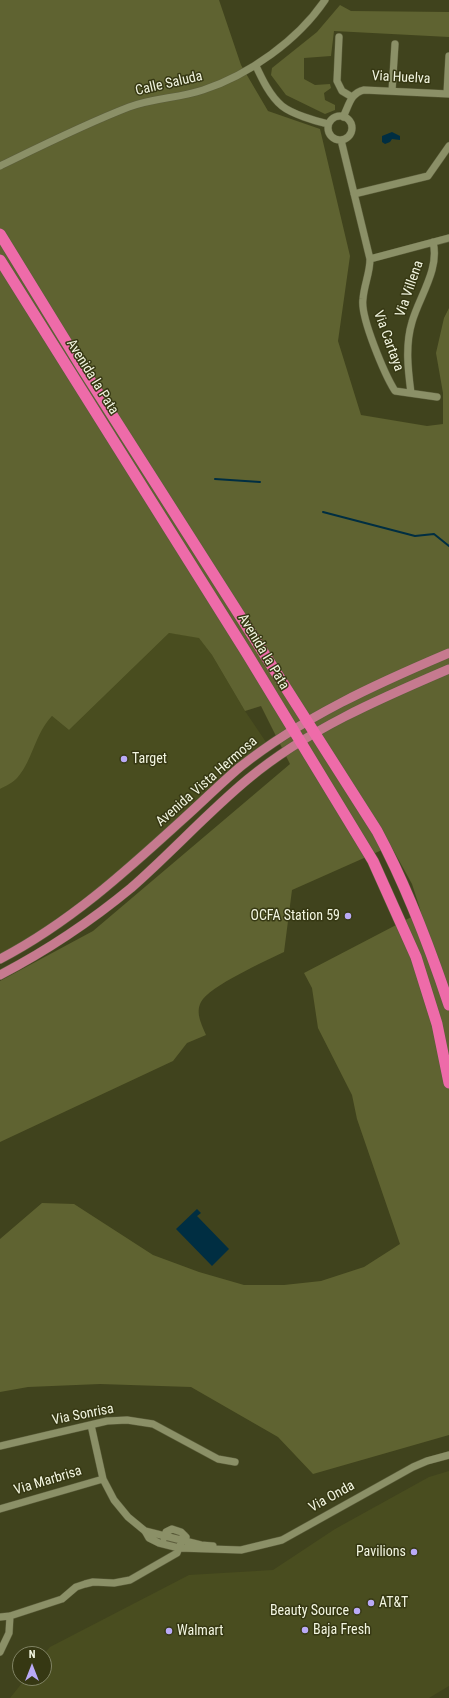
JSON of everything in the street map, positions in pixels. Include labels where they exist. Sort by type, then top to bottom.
[{"type":"highway","name":"Avenida la Pata","points":[[0,234],[81,366],[309,720],[366,812],[397,868],[428,941],[449,1005]]},
{"type":"highway","name":"Avenida la Pata","points":[[0,260],[246,652],[373,861],[410,944],[437,1024],[449,1083]]},
{"type":"main road","name":"Avenida Vista Hermosa","points":[[0,959],[59,925],[89,902],[240,768],[292,730],[368,689],[449,653]]},
{"type":"main road","name":"Avenida Vista Hermosa","points":[[0,975],[24,962],[94,917],[131,887],[248,779],[300,742],[374,702],[449,669]]},
{"type":"street","name":"Calle Saluda","points":[[0,166],[61,136],[131,106],[202,90],[232,79],[256,66],[291,38],[319,10],[325,0]]},
{"type":"street","points":[[339,37],[336,81],[342,91],[352,97],[343,117]]},
{"type":"street","points":[[392,91],[395,44]]},
{"type":"street","points":[[448,94],[449,56]]},
{"type":"street","points":[[256,66],[267,86],[282,106],[313,121],[328,124]]},
{"type":"street","name":"Via Huelva","points":[[352,97],[358,91],[364,90],[448,94]]},
{"type":"street","points":[[337,116],[343,117],[349,120],[352,126],[351,133],[347,138],[341,140],[335,139],[330,136],[328,124],[337,116]]},
{"type":"street","name":"Via Cartaya","points":[[341,140],[370,259],[370,271],[362,299],[363,311],[389,382],[395,391],[437,397]]},
{"type":"street","points":[[354,194],[428,176],[449,146]]},
{"type":"street","points":[[370,259],[449,238]]},
{"type":"street","name":"Via Villena","points":[[411,393],[408,359],[411,323],[434,262],[435,250],[433,242]]},
{"type":"street","name":"Via Sonrisa","points":[[0,1446],[107,1421],[127,1420],[153,1424],[218,1459],[234,1462]]},
{"type":"street","name":"Via Onda","points":[[92,1425],[103,1479],[114,1500],[128,1517],[145,1530],[165,1535],[183,1537],[194,1543],[217,1546],[224,1550]]},
{"type":"street","name":"Via Onda","points":[[145,1530],[149,1538],[163,1544],[179,1548],[242,1550],[282,1540],[413,1467],[427,1461],[449,1455]]},
{"type":"street","name":"Via Marbrisa","points":[[0,1509],[103,1479]]},
{"type":"street","points":[[163,1544],[165,1535]]},
{"type":"street","points":[[0,1617],[10,1616],[62,1599],[76,1587],[85,1584],[93,1582],[114,1583],[130,1580],[177,1553],[183,1537]]},
{"type":"street","points":[[0,1652],[9,1633],[10,1616]]},
{"type":"shaded area","points":[[0,0],[219,0],[241,65],[268,111],[320,129],[350,256],[338,341],[361,415],[427,426],[443,424],[443,393],[436,353],[444,318],[449,308],[449,1435],[313,1474],[278,1437],[191,1387],[100,1384],[28,1387],[0,1392],[0,1239],[42,1203],[74,1204],[153,1255],[199,1272],[244,1285],[284,1285],[321,1281],[364,1267],[400,1244],[357,1119],[352,1095],[318,1028],[312,988],[304,973],[421,912],[412,884],[391,846],[292,890],[284,952],[239,974],[206,996],[199,1006],[199,1015],[206,1035],[187,1043],[173,1061],[0,1142],[0,981],[93,931],[290,764],[261,706],[245,711],[212,655],[199,638],[169,633],[69,730],[52,716],[46,723],[23,770],[14,781],[0,789]]},
{"type":"shaded area","points":[[340,5],[351,11],[449,12],[449,37],[334,31],[331,56],[304,58],[304,79],[315,85],[330,84],[331,88],[324,93],[325,100],[335,105],[335,110],[325,114],[286,95],[271,75],[272,68],[317,32]]},
{"type":"shaded area","points":[[169,633],[199,637],[212,655],[245,711],[268,745],[122,870],[22,944],[0,955],[0,789],[18,777],[43,726],[52,716],[69,730]]},
{"type":"shaded area","points":[[449,1471],[449,1686],[429,1698],[10,1698],[20,1686],[52,1686],[52,1646],[189,1575],[273,1570],[335,1529],[429,1477]]},
{"type":"water","points":[[392,132],[400,136],[400,140],[392,139],[390,142],[385,144],[382,142],[382,136]]},
{"type":"water","points":[[197,1209],[201,1213],[197,1216],[229,1249],[212,1266],[176,1229]]},
{"type":"waterway","points":[[215,479],[260,482]]},
{"type":"waterway","points":[[323,512],[415,536],[434,534],[449,546]]},
{"type":"place","name":"Target","points":[[124,759]]},
{"type":"place","name":"OCFA Station 59","points":[[348,916]]},
{"type":"place","name":"Pavilions","points":[[414,1552]]},
{"type":"place","name":"AT&T","points":[[371,1603]]},
{"type":"place","name":"Beauty Source","points":[[357,1611]]},
{"type":"place","name":"Baja Fresh","points":[[305,1630]]},
{"type":"place","name":"Walmart","points":[[169,1631]]}]
